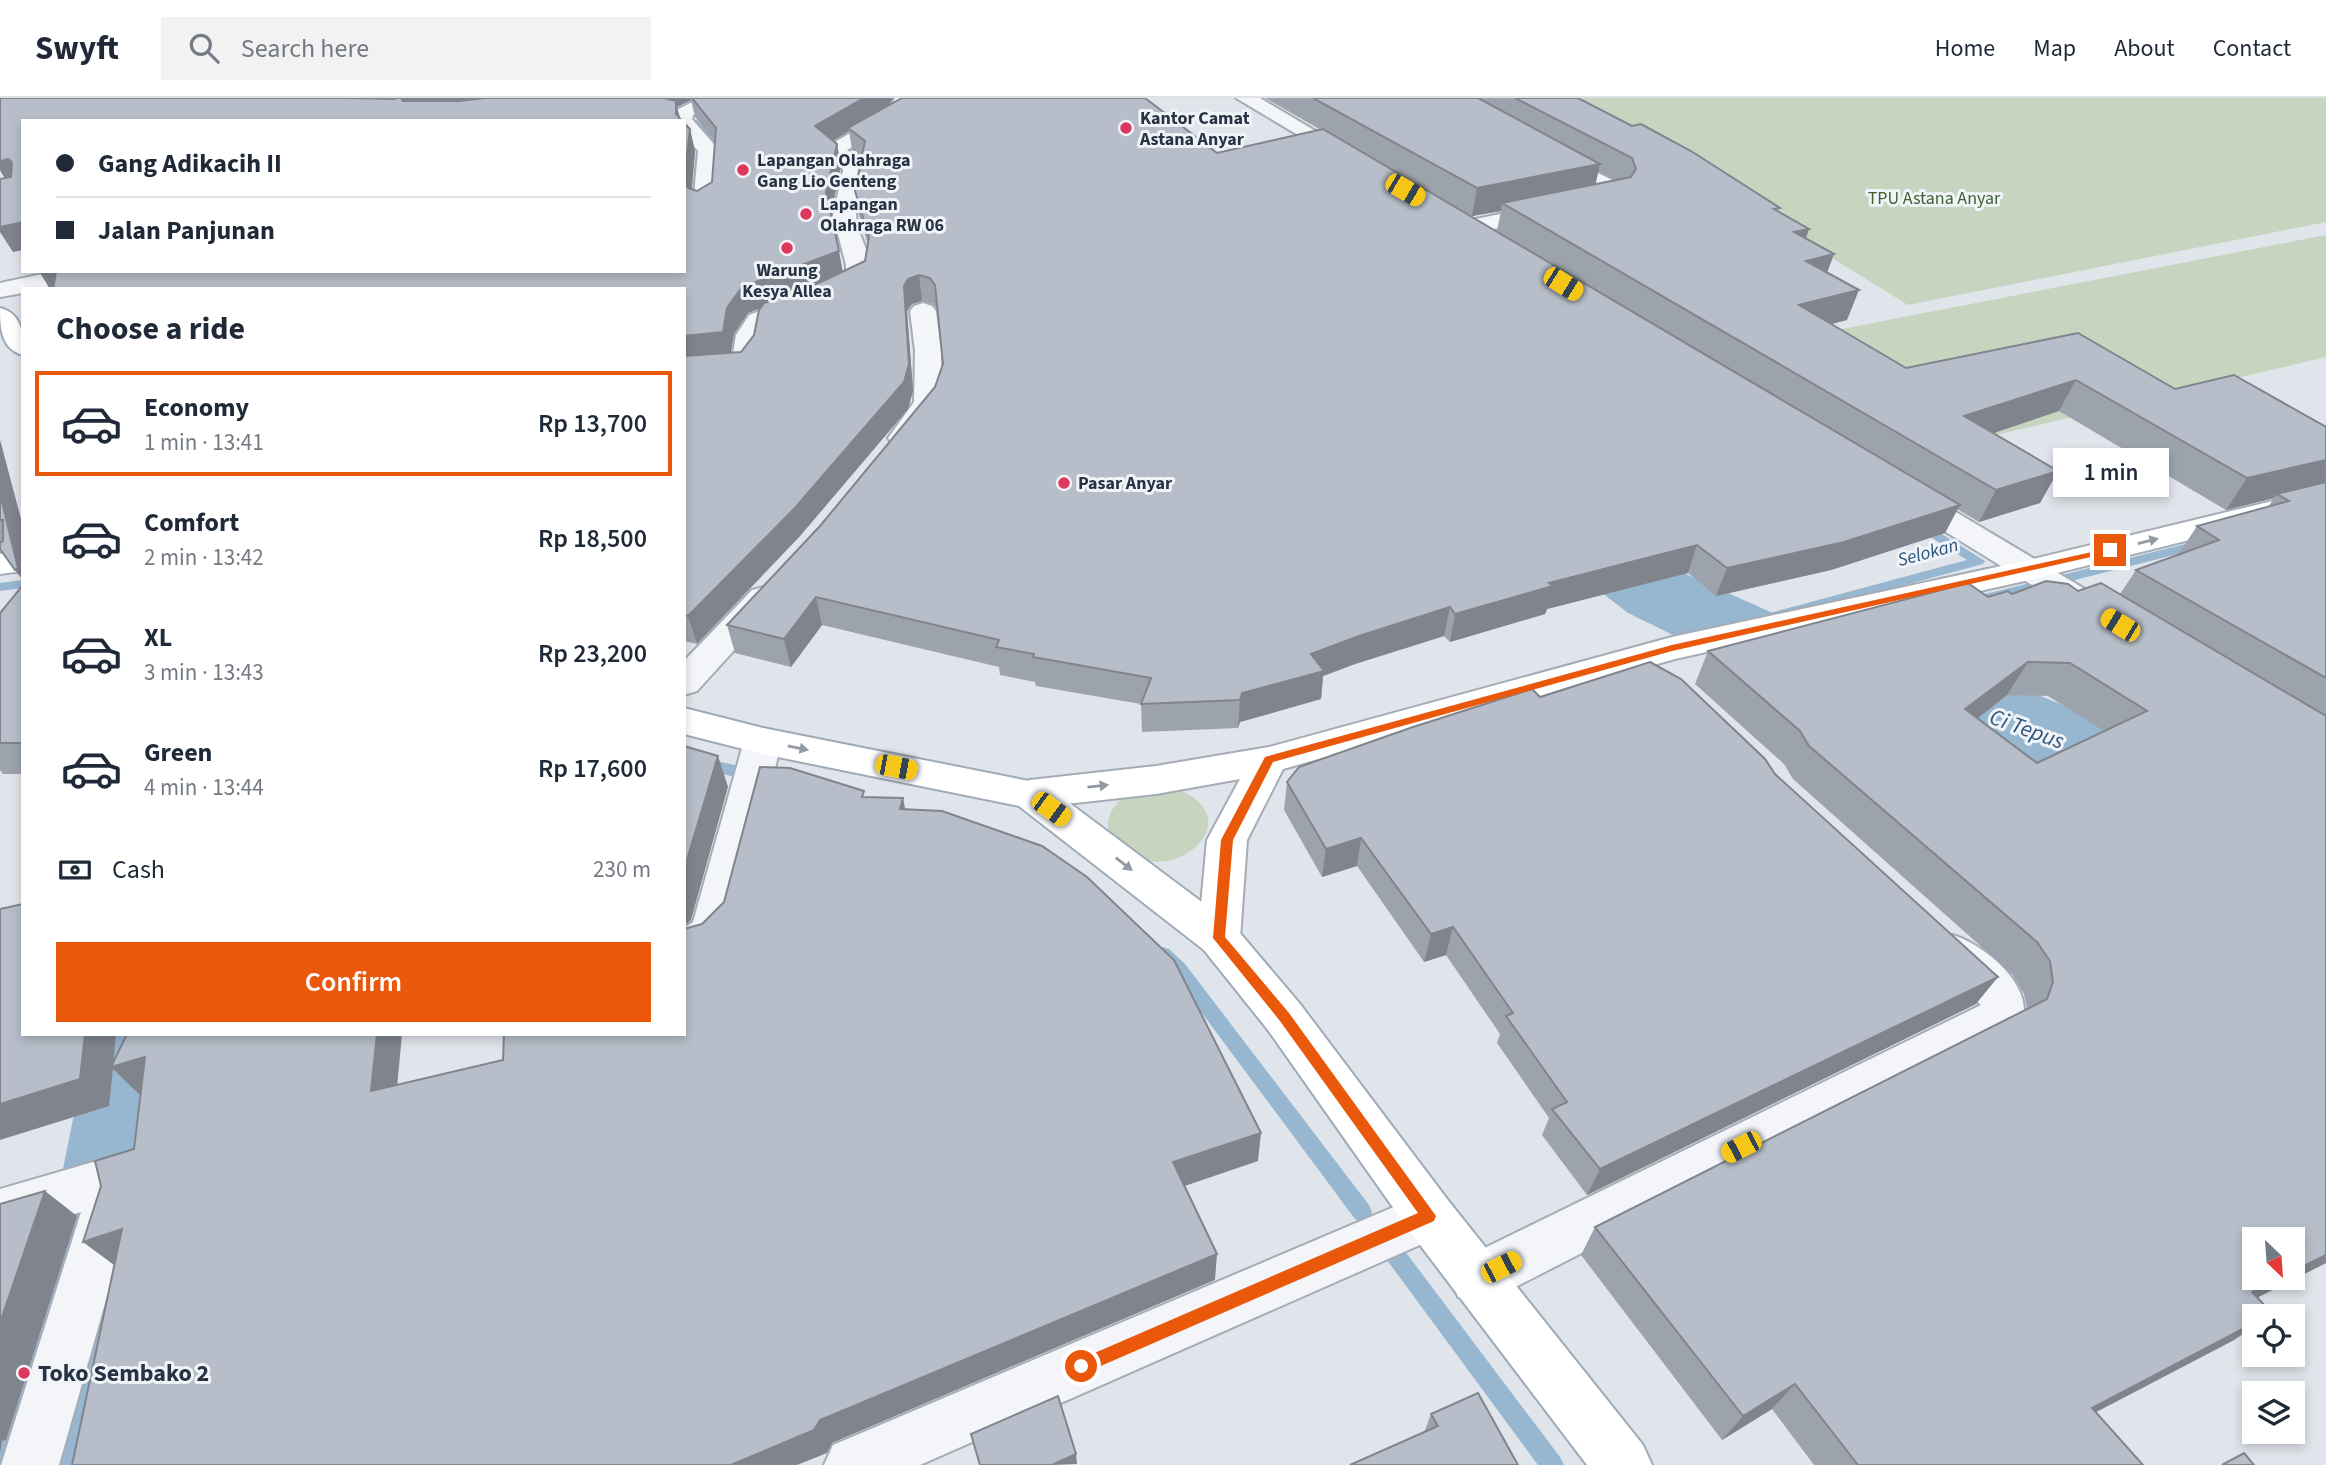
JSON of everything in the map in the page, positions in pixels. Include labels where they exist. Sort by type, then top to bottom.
[{"type":"main road","points":[[0,316],[21,344]]},
{"type":"main road","points":[[686,722],[763,741],[1030,794],[1156,780],[1269,760],[1672,648],[2029,570],[2326,497]]},
{"type":"main road","points":[[0,564],[21,561]]},
{"type":"main road","points":[[1219,938],[1227,840],[1269,760]]},
{"type":"main road","points":[[1030,794],[1219,938],[1284,1017],[1429,1216],[1623,1465]]},
{"type":"street","points":[[682,98],[683,119]]},
{"type":"street","points":[[683,119],[683,112],[690,109],[776,98]]},
{"type":"street","points":[[686,373],[735,370],[745,361],[747,334],[764,315],[806,304],[821,295],[846,289],[858,280],[860,272],[855,245],[845,225],[844,205],[855,163],[831,150],[896,115],[905,98]]},
{"type":"street","points":[[1246,98],[1370,169]]},
{"type":"street","points":[[686,124],[709,150],[704,205]]},
{"type":"street","points":[[1505,248],[1461,221],[1615,197],[1616,193],[1608,187],[1537,149]]},
{"type":"street","points":[[0,290],[84,273]]},
{"type":"street","points":[[881,463],[928,402],[928,351],[923,311]]},
{"type":"street","points":[[1886,483],[2124,627]]},
{"type":"street","points":[[686,681],[785,575]]},
{"type":"street","points":[[1629,659],[1661,687]]},
{"type":"street","points":[[686,944],[702,939],[712,931],[763,741]]},
{"type":"street","points":[[1477,1279],[2004,1015],[2003,1000],[1994,989],[1923,926]]},
{"type":"street","points":[[0,1213],[93,1185],[104,1197],[106,1212],[30,1465]]},
{"type":"street","points":[[853,1465],[1429,1216]]},
{"type":"green space","name":"TPU Astana Anyar","points":[[1547,98],[2326,98],[2326,222],[1908,305],[1772,221]]},
{"type":"green space","points":[[2326,235],[2326,357],[1996,435],[1795,338]]},
{"type":"green space","points":[[1172,787],[1196,800],[1207,815],[1207,830],[1198,844],[1184,855],[1166,861],[1147,861],[1129,852],[1115,840],[1109,831],[1109,818],[1116,804],[1134,791]]},
{"type":"building","points":[[0,98],[401,98],[403,101],[459,101],[485,98],[664,98],[676,101],[676,114],[680,119],[21,119],[21,222],[0,227],[0,179],[11,177],[12,162],[8,159],[0,161]]},
{"type":"building","points":[[692,98],[864,98],[815,126],[837,144],[826,192],[839,251],[742,287],[727,308],[723,332],[686,336],[686,287],[53,287],[56,273],[686,273],[686,184],[697,191],[712,182],[716,128]]},
{"type":"building","points":[[902,98],[1145,98],[1217,153],[1323,129],[1960,505],[1844,542],[1727,568],[1697,545],[1549,583],[1553,586],[1455,614],[1450,607],[1311,654],[1324,671],[1242,693],[1240,700],[1141,704],[1151,678],[1033,657],[1034,654],[996,647],[999,640],[816,597],[784,639],[727,625],[820,526],[935,387],[943,364],[935,285],[930,278],[919,275],[908,279],[904,286],[909,364],[904,382],[794,509],[686,616],[686,356],[741,352],[754,335],[759,310],[764,303],[808,288],[865,261],[869,237],[855,191],[865,141],[848,128]]},
{"type":"building","points":[[1313,98],[1478,98],[1600,164],[1477,188]]},
{"type":"building","points":[[1515,98],[1578,98],[1632,126],[1641,124],[1691,151],[1780,208],[1774,209],[1809,229],[1794,232],[1834,254],[1806,261],[1859,290],[1799,305],[1906,368],[2078,333],[2175,389],[2234,375],[2326,427],[2326,460],[2247,478],[2076,380],[1964,416],[2058,471],[1996,490],[1502,203],[1631,177],[1636,169],[1632,158]]},
{"type":"building","points":[[686,125],[690,129],[686,164]]},
{"type":"building","points":[[2326,482],[2326,678],[2136,570],[2219,540],[2197,526],[2289,501],[2277,494]]},
{"type":"building","points":[[0,494],[18,568],[15,570],[0,549],[0,543],[3,541],[3,520],[0,520]]},
{"type":"building","points":[[2046,581],[2068,584],[2078,591],[2101,583],[2326,716],[2326,1255],[2305,1266],[2305,1227],[2242,1227],[2242,1290],[2256,1290],[2252,1292],[2263,1304],[2242,1304],[2242,1329],[2092,1408],[2143,1465],[1858,1465],[1795,1384],[1743,1416],[1595,1227],[2047,999],[2053,982],[2050,961],[2037,942],[1809,746],[1800,731],[1708,651],[1968,583],[1988,597],[2008,591],[2012,594]],"holes":[[[2028,662],[2070,663],[2147,711],[2037,763],[1965,709]]]},
{"type":"building","points":[[21,587],[21,743],[0,743],[0,613]]},
{"type":"building","points":[[1650,662],[1681,679],[1765,759],[1775,774],[1998,977],[1600,1169],[1552,1109],[1567,1102],[1506,1016],[1513,1013],[1453,927],[1431,934],[1361,838],[1326,849],[1287,782],[1299,767],[1410,728],[1532,689],[1540,697]]},
{"type":"building","points":[[686,747],[718,756],[686,863]]},
{"type":"building","points":[[760,767],[790,768],[864,791],[862,797],[903,798],[900,809],[942,811],[1042,846],[1087,877],[1174,960],[1261,1133],[1173,1162],[1217,1254],[820,1420],[814,1430],[731,1465],[72,1465],[122,1229],[83,1242],[101,1186],[95,1161],[134,1149],[145,1057],[111,1067],[126,1036],[377,1036],[371,1091],[503,1060],[504,1036],[686,1036],[686,928],[702,924],[724,902]]},
{"type":"building","points":[[21,904],[21,1036],[85,1036],[80,1079],[0,1104],[0,909]]},
{"type":"building","points":[[45,1191],[0,1323],[0,1204]]},
{"type":"building","points":[[1478,1393],[1518,1465],[1350,1465],[1438,1426],[1431,1414]]},
{"type":"building","points":[[1058,1396],[1076,1454],[1052,1465],[980,1465],[971,1434]]},
{"type":"building","points":[[2244,1453],[2254,1465],[2222,1465]]},
{"type":"waterway","points":[[694,122],[721,150],[718,162]]},
{"type":"waterway","name":"Ci Tepus","points":[[1535,503],[1658,594],[1826,673],[2005,718],[2084,751],[2151,790],[2326,906]]},
{"type":"waterway","name":"Selokan","points":[[1771,617],[1978,561],[1921,525]]},
{"type":"waterway","points":[[2059,580],[2201,544]]},
{"type":"waterway","name":"Selokan","points":[[0,587],[21,584]]},
{"type":"waterway","points":[[1990,597],[2042,584]]},
{"type":"waterway","points":[[686,759],[744,773]]},
{"type":"waterway","points":[[1163,954],[1179,969],[1362,1212]]},
{"type":"waterway","points":[[52,1465],[111,1259],[148,1036]]},
{"type":"waterway","points":[[1394,1253],[1552,1465]]},
{"type":"place","name":"Kantor Camat Astana Anyar","points":[[1126,128]]},
{"type":"place","name":"Lapangan Olahraga Gang Lio Genteng","points":[[743,170]]},
{"type":"place","name":"Lapangan Olahraga RW 06","points":[[806,214]]},
{"type":"place","name":"Warung Kesya Allea","points":[[787,248]]},
{"type":"place","name":"Pasar Anyar","points":[[1064,483]]},
{"type":"place","name":"Toko Sembako 2","points":[[24,1373]]},
{"type":"route","points":[[1081,1366],[1429,1216],[1284,1017],[1219,938],[1227,840],[1269,760],[1672,648],[2110,550]]}]
